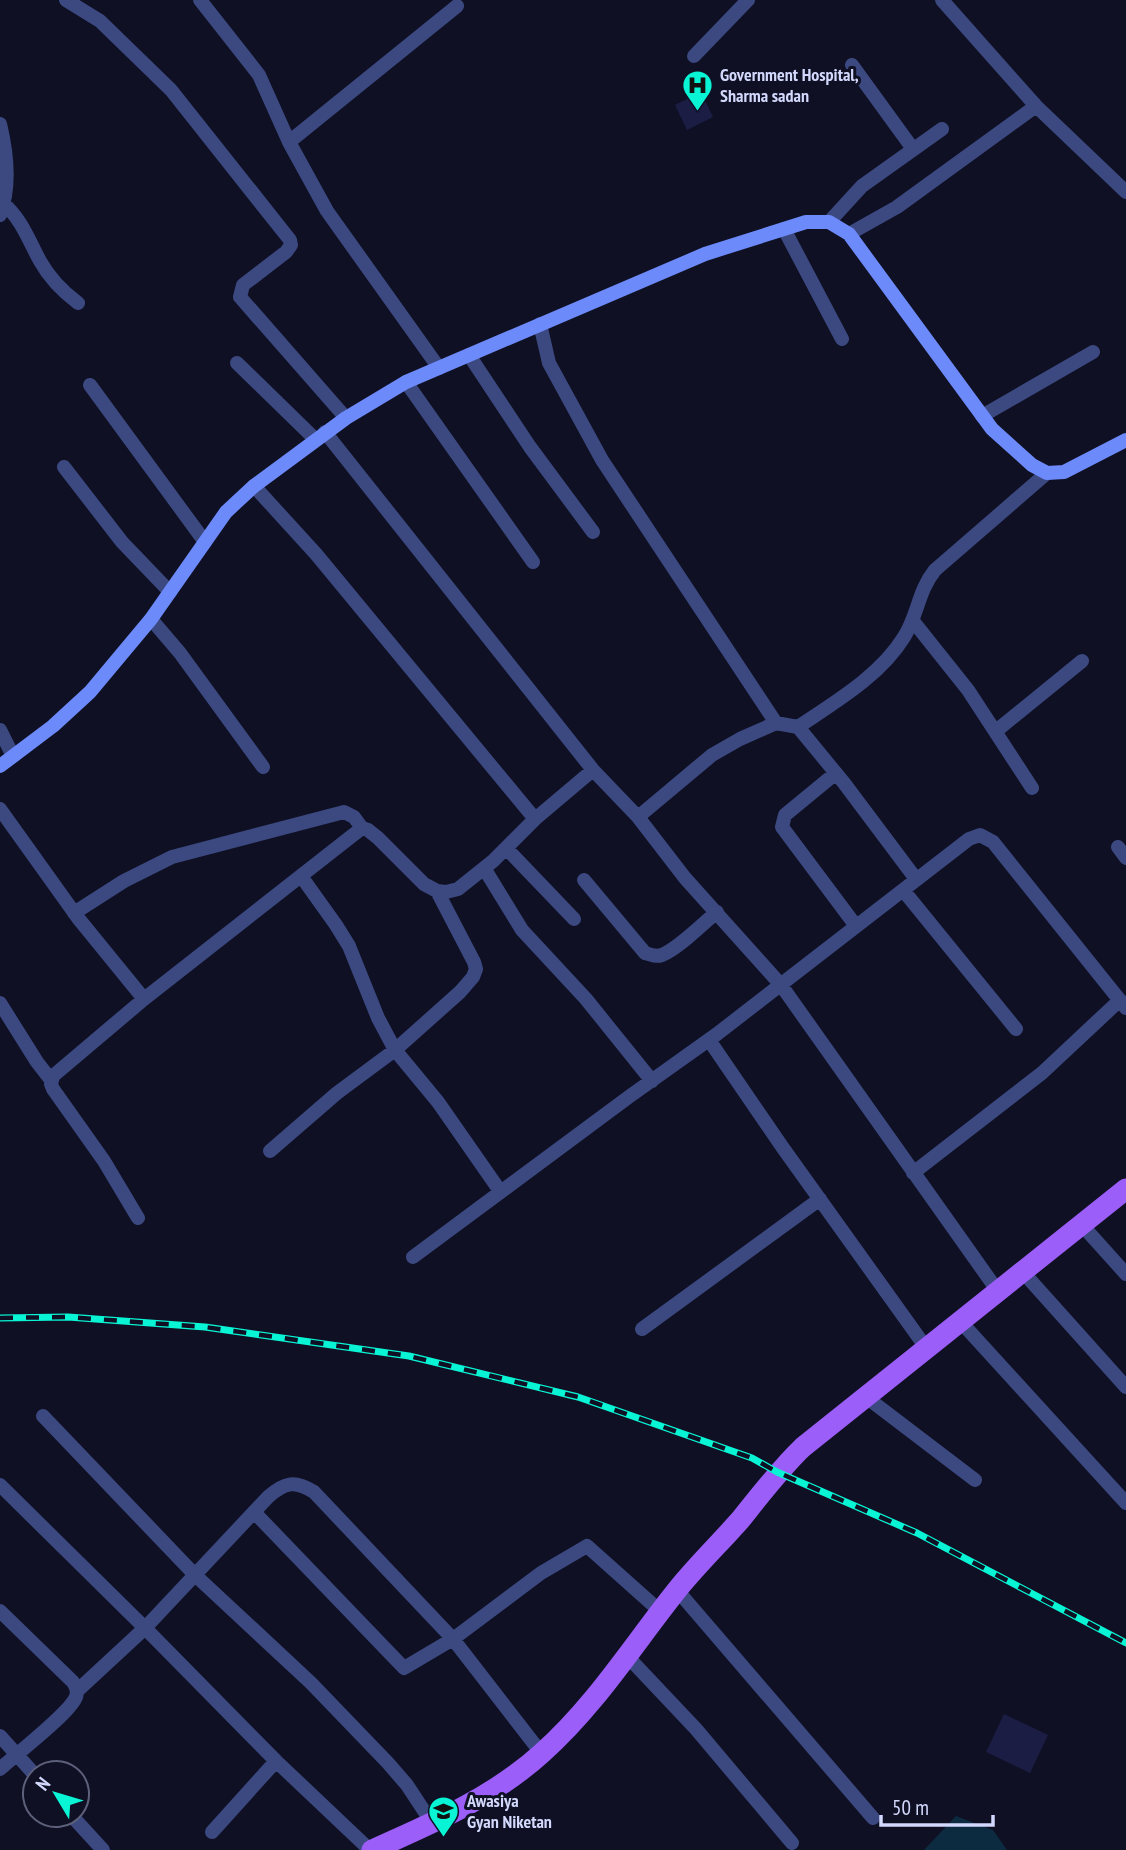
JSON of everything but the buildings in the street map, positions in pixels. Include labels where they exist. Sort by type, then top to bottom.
[{"type":"main road","points":[[371,1850],[482,1797],[542,1754],[628,1657],[677,1590],[740,1520],[777,1472],[803,1447],[1126,1189]]},
{"type":"street","points":[[66,0],[100,21],[171,90],[290,240],[291,245],[286,252],[243,285],[240,297],[346,418]]},
{"type":"street","points":[[201,0],[260,75],[289,142],[327,211],[439,368]]},
{"type":"street","points":[[694,56],[748,0]]},
{"type":"street","points":[[942,0],[1036,106],[1126,192]]},
{"type":"street","points":[[289,142],[457,6]]},
{"type":"street","points":[[852,65],[913,149]]},
{"type":"street","points":[[849,234],[897,206],[1036,106]]},
{"type":"street","points":[[0,124],[6,150],[2,210],[18,217],[55,285],[78,303]]},
{"type":"street","points":[[829,222],[848,198],[862,186],[942,129]]},
{"type":"street","points":[[0,766],[53,726],[90,692],[151,619],[226,512],[254,486],[346,418],[406,382],[540,324],[705,254],[806,222],[829,222],[849,234],[992,429],[1020,455],[1047,473],[1064,472],[1126,440]]},
{"type":"street","points":[[784,229],[842,338]]},
{"type":"street","points":[[540,324],[549,363],[602,460],[776,723]]},
{"type":"street","points":[[982,416],[1093,352]]},
{"type":"street","points":[[469,355],[530,447],[593,532]]},
{"type":"street","points":[[237,363],[320,436],[593,770],[638,817],[685,878],[781,985],[997,1290]]},
{"type":"street","points":[[406,382],[533,562]]},
{"type":"street","points":[[90,385],[205,542]]},
{"type":"street","points":[[64,467],[122,542],[170,592]]},
{"type":"street","points":[[797,727],[844,697],[896,649],[913,621],[925,583],[935,570],[1047,473]]},
{"type":"street","points":[[254,486],[316,554],[535,819]]},
{"type":"street","points":[[151,619],[180,653],[263,767]]},
{"type":"street","points":[[913,621],[956,673],[1032,788]]},
{"type":"street","points":[[996,732],[1082,661]]},
{"type":"street","points":[[638,817],[712,755],[740,739],[776,723],[797,727],[836,773],[916,879]]},
{"type":"street","points":[[0,730],[13,757]]},
{"type":"street","points":[[74,913],[124,881],[172,857],[344,812],[354,817],[362,828],[378,838],[424,884],[437,891],[458,889],[593,770]]},
{"type":"street","points":[[836,773],[785,815],[782,827],[856,926]]},
{"type":"street","points":[[0,809],[74,913],[144,999]]},
{"type":"street","points":[[51,1080],[55,1073],[144,999],[362,828]]},
{"type":"street","points":[[413,1257],[709,1040],[969,839],[980,835],[993,842],[1123,1004],[1042,1073],[913,1173]]},
{"type":"street","points":[[506,849],[574,919]]},
{"type":"street","points":[[484,868],[522,930],[586,999],[652,1081]]},
{"type":"street","points":[[301,876],[349,947],[378,1018],[395,1050],[438,1102],[500,1191]]},
{"type":"street","points":[[583,880],[645,953],[652,956],[661,955],[671,949],[717,912]]},
{"type":"street","points":[[903,890],[1016,1029]]},
{"type":"street","points":[[270,1151],[337,1093],[395,1050],[473,977],[476,969],[474,962],[437,891]]},
{"type":"street","points":[[0,1003],[31,1054],[51,1080],[53,1089],[104,1161],[138,1218]]},
{"type":"street","points":[[709,1040],[927,1349]]},
{"type":"street","points":[[642,1329],[820,1199]]},
{"type":"street","points":[[1081,1224],[1126,1274]]},
{"type":"street","points":[[1022,1271],[1126,1387]]},
{"type":"street","points":[[960,1321],[1126,1503]]},
{"type":"street","points":[[866,1397],[975,1480]]},
{"type":"street","points":[[43,1416],[195,1575],[311,1683],[369,1743],[407,1785],[432,1823]]},
{"type":"street","points":[[77,1690],[145,1628],[279,1487],[290,1482],[302,1484],[314,1492],[453,1639],[542,1754]]},
{"type":"street","points":[[0,1485],[276,1761],[371,1850]]},
{"type":"street","points":[[254,1512],[404,1668],[453,1639],[541,1573],[587,1546],[661,1612]]},
{"type":"street","points":[[677,1590],[873,1818]]},
{"type":"street","points":[[0,1611],[73,1682],[77,1690],[76,1696],[65,1711],[0,1769]]},
{"type":"street","points":[[628,1657],[696,1729],[792,1843]]},
{"type":"street","points":[[0,1737],[21,1760]]},
{"type":"street","points":[[212,1832],[276,1761]]},
{"type":"street","points":[[84,1829],[103,1850]]},
{"type":"water","points":[[956,1816],[993,1830],[1007,1850],[924,1850]]},
{"type":"railway","points":[[0,1318],[68,1317],[205,1327],[409,1356],[578,1397],[752,1458],[777,1472],[917,1533],[1126,1643]]},
{"type":"place","name":"Government Hospital, Sharma sadan","points":[[697,112]]},
{"type":"place","name":"Awasiya Gyan Niketan","points":[[444,1838]]}]
